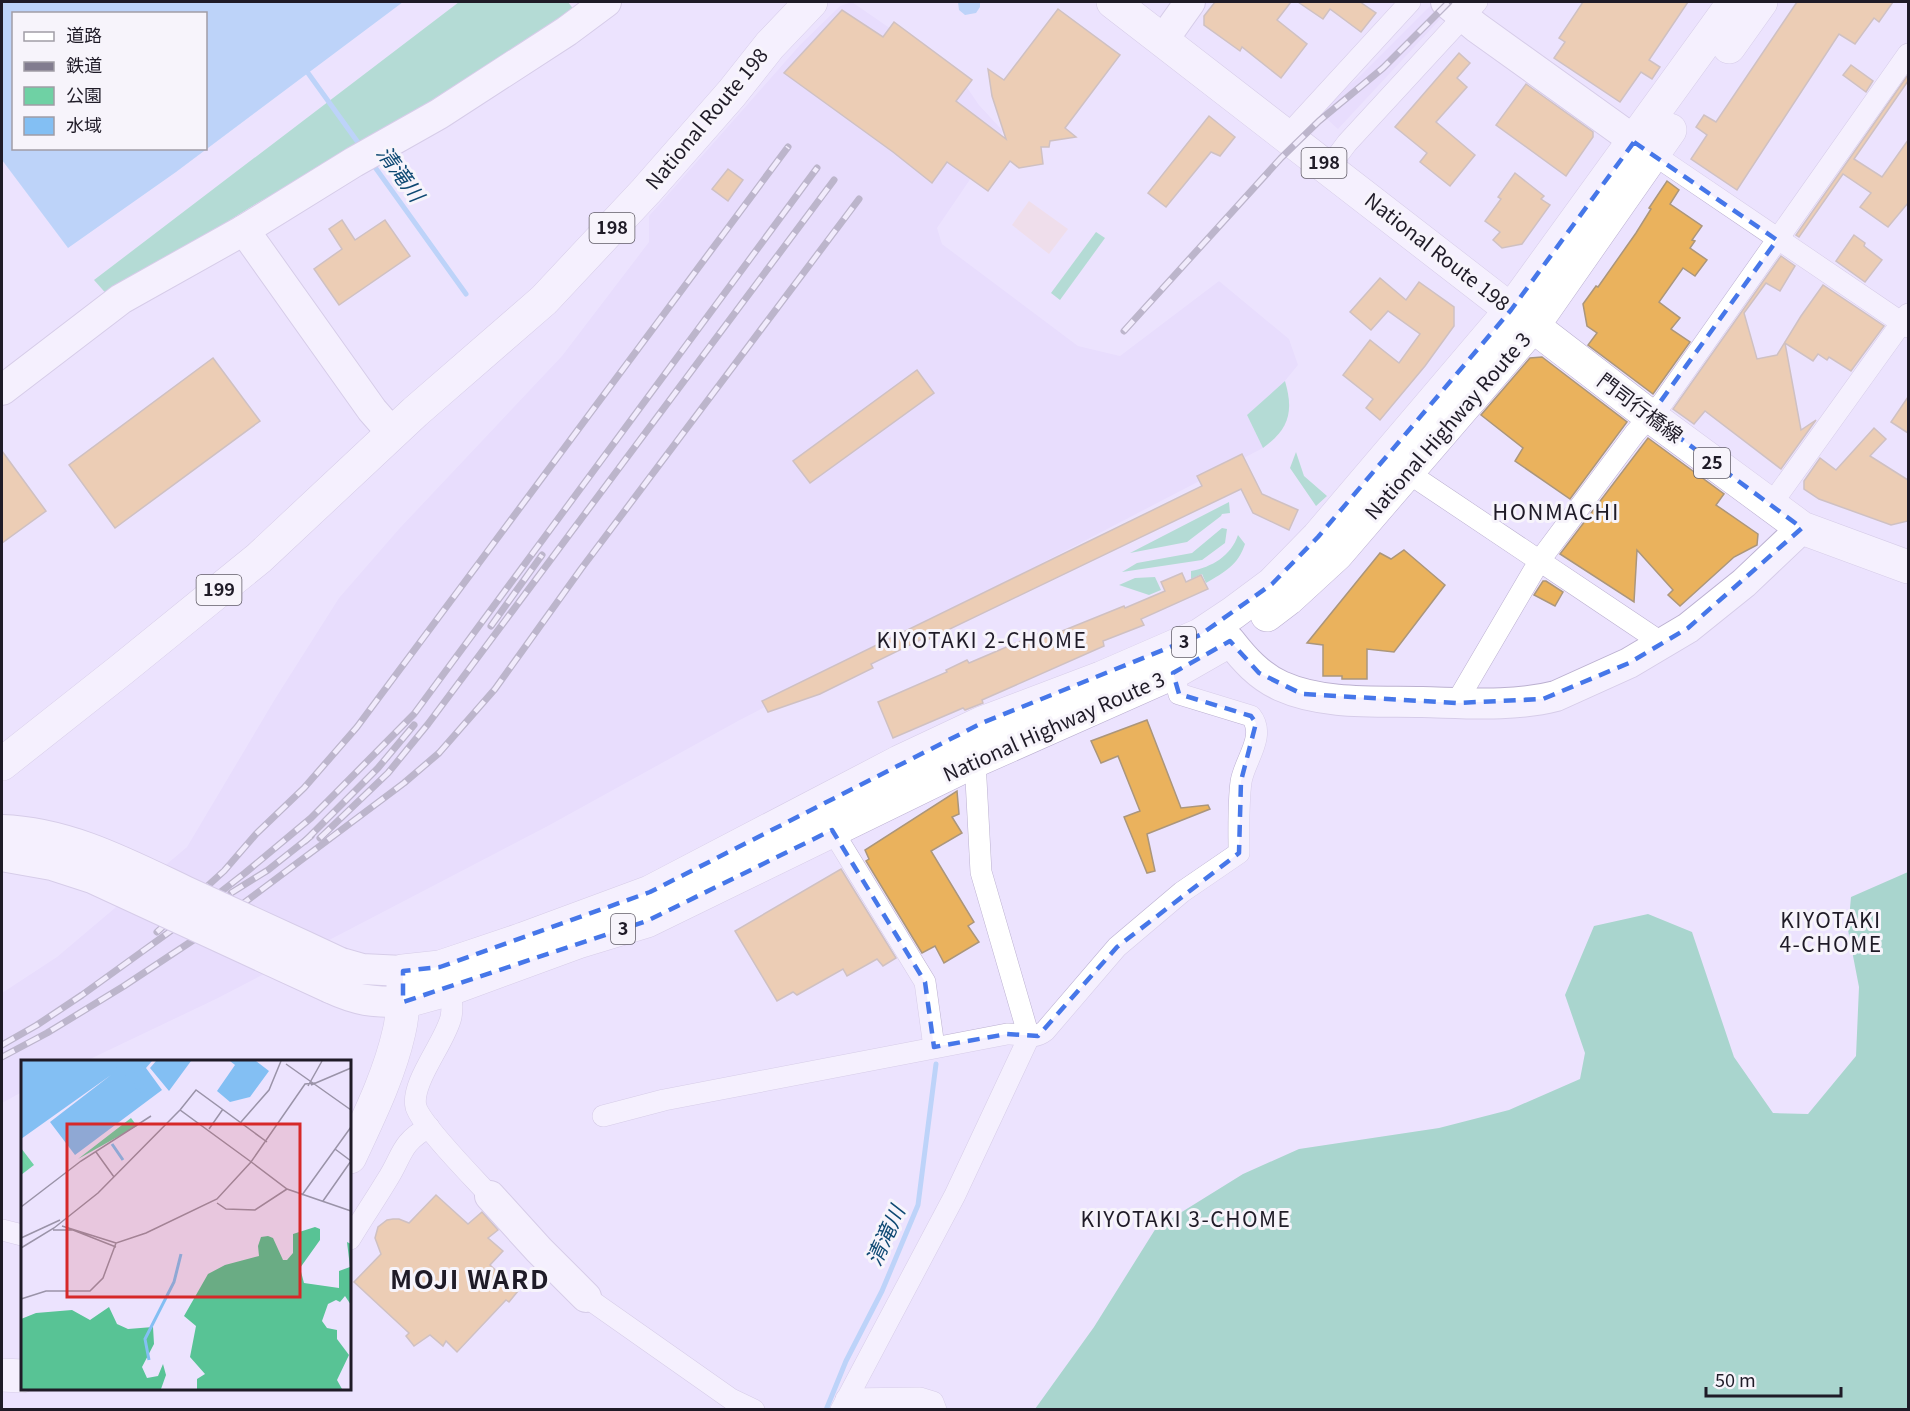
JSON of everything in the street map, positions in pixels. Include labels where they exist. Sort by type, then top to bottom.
[{"type":"main road","name":"National Route 198","points":[[392,433],[544,300],[646,191],[732,93],[770,45],[811,2]]},
{"type":"main road","name":"National Route 198","points":[[1113,2],[1329,166],[1522,318]]},
{"type":"main road","name":"National Highway Route 3","points":[[1643,148],[1734,2]]},
{"type":"main road","name":"National Highway Route 3","points":[[403,987],[450,989],[578,942],[647,921],[975,762],[1173,673],[1230,641],[1288,599],[1337,554],[1397,465],[1522,318],[1643,148],[1761,2]]},
{"type":"main road","name":"門司行橋線","points":[[1522,318],[1656,409],[1770,506],[1802,528],[1908,567]]},
{"type":"main road","name":"199","points":[[2,764],[259,558],[392,433]]},
{"type":"main road","name":"National Highway Route 3","points":[[403,987],[440,967],[650,892],[843,791],[968,730],[1101,678],[1200,635],[1272,584],[1318,537],[1397,465]]},
{"type":"main road","name":"199","points":[[2,754],[36,736]]},
{"type":"main road","points":[[351,1155],[382,1087],[399,1031],[403,987]]},
{"type":"main road","points":[[2,1375],[21,1376]]},
{"type":"street","points":[[3,385],[121,299],[244,230],[354,162],[438,114],[567,31],[606,2]]},
{"type":"street","points":[[1163,40],[1190,2]]},
{"type":"street","points":[[1287,136],[1410,2]]},
{"type":"street","points":[[1329,166],[1462,7],[1643,148],[1800,255],[1906,321],[1770,506]]},
{"type":"street","points":[[1456,703],[1540,560],[1635,433],[1656,409],[1771,235],[1908,54]]},
{"type":"street","points":[[244,230],[372,410],[392,433]]},
{"type":"street","points":[[1397,465],[1662,643]]},
{"type":"street","points":[[1230,641],[1259,673],[1280,686],[1302,694],[1343,699],[1456,703],[1543,699],[1556,696],[1629,663],[1688,628],[1744,583],[1802,528]]},
{"type":"street","points":[[603,1116],[664,1100],[934,1047],[1016,1033],[1029,1037],[1038,1036],[1045,1031],[1117,947],[1182,891],[1239,853],[1241,781],[1257,735],[1256,723],[1251,716],[1179,694],[1173,673]]},
{"type":"street","points":[[844,1404],[955,1195],[1029,1037],[981,872],[975,762],[968,730]]},
{"type":"street","points":[[2,830],[62,840],[105,853],[336,976]]},
{"type":"street","points":[[832,830],[925,982],[934,1047]]},
{"type":"street","points":[[2,856],[52,865],[92,878],[336,976],[362,969],[403,987]]},
{"type":"street","points":[[450,989],[452,1002],[450,1019],[417,1089],[418,1111],[429,1127],[539,1250],[586,1298],[731,1399],[754,1410]]},
{"type":"street","points":[[351,1237],[390,1177],[402,1149],[415,1135],[429,1127]]},
{"type":"street","points":[[2,1230],[21,1234]]},
{"type":"street","points":[[844,1404],[920,1398],[933,1402],[936,1410]]},
{"type":"highlighted area","points":[[1634,142],[1777,240],[1650,416],[1802,528],[1688,628],[1629,663],[1543,699],[1456,703],[1302,694],[1259,673],[1230,641],[1173,673],[1179,694],[1251,716],[1256,723],[1241,781],[1239,853],[1117,947],[1038,1036],[1007,1034],[934,1047],[925,982],[832,830],[647,921],[403,1002],[403,971],[440,967],[650,892],[982,723],[1200,635],[1272,584],[1318,537],[1511,310]]},
{"type":"shaded area","points":[[852,2],[959,76],[979,105],[1003,131],[937,228],[942,244],[1078,346],[1120,356],[1219,281],[1289,339],[1298,365],[1280,387],[1247,415],[1263,448],[738,721],[546,827],[218,998],[88,1060],[21,1060],[21,1093],[2,1103],[2,993],[57,957],[187,847],[275,699],[339,598],[399,529],[562,356],[649,242],[649,216],[800,45],[840,6]]},
{"type":"shaded area","points":[[1430,6],[1443,16],[1338,129],[1318,111],[1359,77]]},
{"type":"shaded area","points":[[1029,201],[1068,229],[1049,254],[1012,225]]},
{"type":"green space","points":[[459,2],[568,2],[574,10],[474,83],[259,202],[110,298],[94,280]]},
{"type":"green space","points":[[1096,232],[1105,238],[1060,300],[1051,293]]},
{"type":"green space","points":[[1285,381],[1289,402],[1287,419],[1279,434],[1263,448],[1247,415]]},
{"type":"green space","points":[[1296,452],[1304,476],[1327,496],[1316,506],[1290,468]]},
{"type":"green space","points":[[1229,502],[1230,513],[1222,514],[1187,542],[1130,553]]},
{"type":"green space","points":[[1222,528],[1227,529],[1225,543],[1202,560],[1122,572],[1137,563],[1192,553]]},
{"type":"green space","points":[[1238,535],[1245,544],[1239,557],[1230,567],[1206,583],[1202,574],[1191,579],[1191,571],[1206,567],[1226,555]]},
{"type":"green space","points":[[1155,577],[1161,590],[1149,595],[1119,585],[1135,578]]},
{"type":"green space","points":[[1908,872],[1908,1409],[1035,1409],[1094,1327],[1156,1228],[1243,1174],[1299,1149],[1439,1128],[1509,1110],[1580,1079],[1585,1053],[1565,995],[1594,926],[1648,914],[1692,932],[1734,1057],[1773,1113],[1808,1114],[1856,1056],[1859,987],[1848,930],[1851,897]]},
{"type":"water","points":[[2,2],[403,2],[207,149],[207,12],[12,12],[12,150],[205,150],[68,248],[2,160]]},
{"type":"water","points":[[958,2],[980,2],[980,7],[976,13],[965,15],[959,10]]},
{"type":"building","points":[[1215,2],[1291,2],[1277,20],[1307,44],[1281,78],[1242,47],[1240,51],[1204,25],[1204,16]]},
{"type":"building","points":[[1298,2],[1360,2],[1376,13],[1361,32],[1330,9],[1323,19]]},
{"type":"building","points":[[1583,2],[1688,2],[1649,60],[1660,67],[1652,79],[1641,72],[1620,102],[1554,58],[1565,42],[1559,38]]},
{"type":"building","points":[[1797,2],[1893,2],[1879,22],[1874,18],[1855,44],[1839,34],[1737,190],[1691,159],[1707,135],[1696,127],[1704,115],[1716,122]]},
{"type":"building","points":[[1058,9],[1120,55],[1065,128],[1076,137],[1050,141],[1049,147],[1041,147],[1043,164],[1019,168],[1010,161],[988,191],[947,162],[932,183],[784,73],[842,10],[883,37],[894,22],[972,80],[956,101],[1006,139],[992,96],[988,69],[1004,80]]},
{"type":"building","points":[[1459,53],[1470,63],[1457,78],[1467,87],[1436,122],[1475,155],[1450,186],[1420,162],[1427,153],[1395,127]]},
{"type":"building","points":[[1851,65],[1873,81],[1866,92],[1843,75]]},
{"type":"building","points":[[1908,75],[1908,81],[1854,159],[1882,177],[1908,140],[1908,203],[1888,227],[1860,207],[1871,193],[1843,174],[1799,237],[1796,235]]},
{"type":"building","points":[[1526,84],[1593,132],[1593,137],[1566,176],[1496,125]]},
{"type":"building","points":[[1209,116],[1235,137],[1220,156],[1211,152],[1166,207],[1148,193]]},
{"type":"building","points":[[728,169],[743,180],[728,201],[712,189]]},
{"type":"building","points":[[1515,173],[1544,196],[1541,199],[1550,205],[1522,244],[1502,248],[1493,240],[1500,232],[1485,221],[1501,199],[1498,197]]},
{"type":"building","points":[[1667,181],[1679,190],[1670,204],[1702,226],[1692,240],[1695,241],[1690,248],[1707,260],[1695,276],[1683,268],[1659,302],[1680,318],[1671,329],[1690,342],[1653,394],[1588,345],[1597,333],[1587,326],[1583,304],[1596,286],[1598,287],[1636,233]]},
{"type":"building","points":[[342,220],[355,240],[385,220],[410,256],[339,305],[314,269],[342,249],[329,229]]},
{"type":"building","points":[[1854,235],[1882,260],[1865,282],[1836,261]]},
{"type":"building","points":[[1781,256],[1795,266],[1780,291],[1766,283],[1744,313],[1757,359],[1777,355],[1823,285],[1884,326],[1851,371],[1829,357],[1827,360],[1818,354],[1813,361],[1785,343],[1801,430],[1816,420],[1781,469],[1705,411],[1694,424],[1673,409]]},
{"type":"building","points":[[1380,278],[1406,300],[1419,282],[1454,307],[1454,326],[1425,366],[1380,420],[1366,408],[1373,399],[1343,375],[1370,340],[1399,363],[1420,334],[1388,311],[1371,330],[1350,312]]},
{"type":"building","points":[[1542,357],[1627,422],[1570,499],[1515,461],[1523,448],[1481,415],[1530,358]]},
{"type":"building","points":[[213,358],[260,421],[115,528],[69,465]]},
{"type":"building","points":[[917,370],[934,393],[810,483],[793,461]]},
{"type":"building","points":[[1908,397],[1908,433],[1891,422]]},
{"type":"building","points":[[1874,428],[1886,439],[1870,456],[1908,480],[1908,521],[1891,525],[1819,499],[1804,489],[1804,481],[1820,458],[1836,470]]},
{"type":"building","points":[[1648,438],[1724,494],[1716,505],[1758,534],[1757,545],[1734,557],[1680,606],[1668,595],[1673,590],[1637,550],[1634,602],[1560,554]]},
{"type":"building","points":[[2,451],[46,511],[2,543]]},
{"type":"building","points":[[1242,454],[1262,494],[1298,510],[1289,530],[1253,513],[1241,489],[925,641],[924,638],[871,664],[873,668],[820,694],[768,712],[762,701],[1202,486],[1197,476]]},
{"type":"building","points":[[1404,550],[1445,585],[1394,652],[1367,649],[1367,679],[1323,676],[1323,645],[1307,643],[1380,553],[1391,559]]},
{"type":"building","points":[[1182,573],[1186,582],[1201,575],[1208,589],[1141,619],[1144,625],[1103,641],[1104,646],[982,700],[983,703],[965,710],[963,708],[893,738],[878,702],[947,672],[946,670],[967,660],[969,663],[1037,634],[1040,640],[1124,606],[1125,608],[1165,591],[1161,582]]},
{"type":"building","points":[[1543,581],[1563,592],[1555,606],[1534,595]]},
{"type":"building","points":[[1147,720],[1181,808],[1208,805],[1210,809],[1147,834],[1155,871],[1147,873],[1124,817],[1140,811],[1118,756],[1101,763],[1091,741]]},
{"type":"building","points":[[957,791],[959,814],[952,817],[962,833],[931,851],[974,922],[968,926],[979,942],[944,963],[935,946],[922,953],[866,861],[869,859],[865,850]]},
{"type":"building","points":[[841,869],[896,958],[883,966],[877,959],[847,976],[843,969],[797,995],[793,992],[777,1001],[735,931]]},
{"type":"building","points":[[436,1195],[468,1224],[482,1212],[498,1230],[488,1238],[503,1251],[490,1265],[518,1291],[509,1302],[506,1300],[457,1352],[446,1341],[443,1346],[430,1335],[414,1346],[406,1336],[409,1333],[354,1282],[381,1254],[375,1238],[378,1227],[387,1220],[393,1219],[409,1223]]},
{"type":"waterway","name":"清滝川","points":[[308,73],[362,148]]},
{"type":"waterway","name":"清滝川","points":[[372,163],[466,294]]},
{"type":"waterway","name":"清滝川","points":[[826,1410],[846,1361],[882,1291],[918,1205],[936,1064]]},
{"type":"railway","points":[[1124,331],[1281,158],[1319,121],[1383,68],[1449,2]]},
{"type":"railway","points":[[157,932],[224,871],[256,834],[304,788],[357,727],[788,147]]},
{"type":"railway","points":[[2,1045],[82,995],[172,930],[245,873],[311,818],[414,714],[817,168]]},
{"type":"railway","points":[[320,838],[388,773],[428,724],[834,180]]},
{"type":"railway","points":[[2,1057],[47,1033],[124,986],[201,935],[404,783],[439,753],[495,689],[581,569],[859,199]]},
{"type":"railway","points":[[491,626],[542,555]]},
{"type":"railway","points":[[305,841],[378,768],[414,725]]},
{"type":"railway","points":[[231,893],[268,870],[311,836]]},
{"type":"district","name":"HONMACHI","points":[[1556,512]]},
{"type":"district","name":"KIYOTAKI 2-CHOME","points":[[982,641]]},
{"type":"district","name":"KIYOTAKI 4-CHOME","points":[[1831,933]]},
{"type":"district","name":"KIYOTAKI 3-CHOME","points":[[1186,1220]]},
{"type":"district","name":"MOJI WARD","points":[[470,1280]]}]
